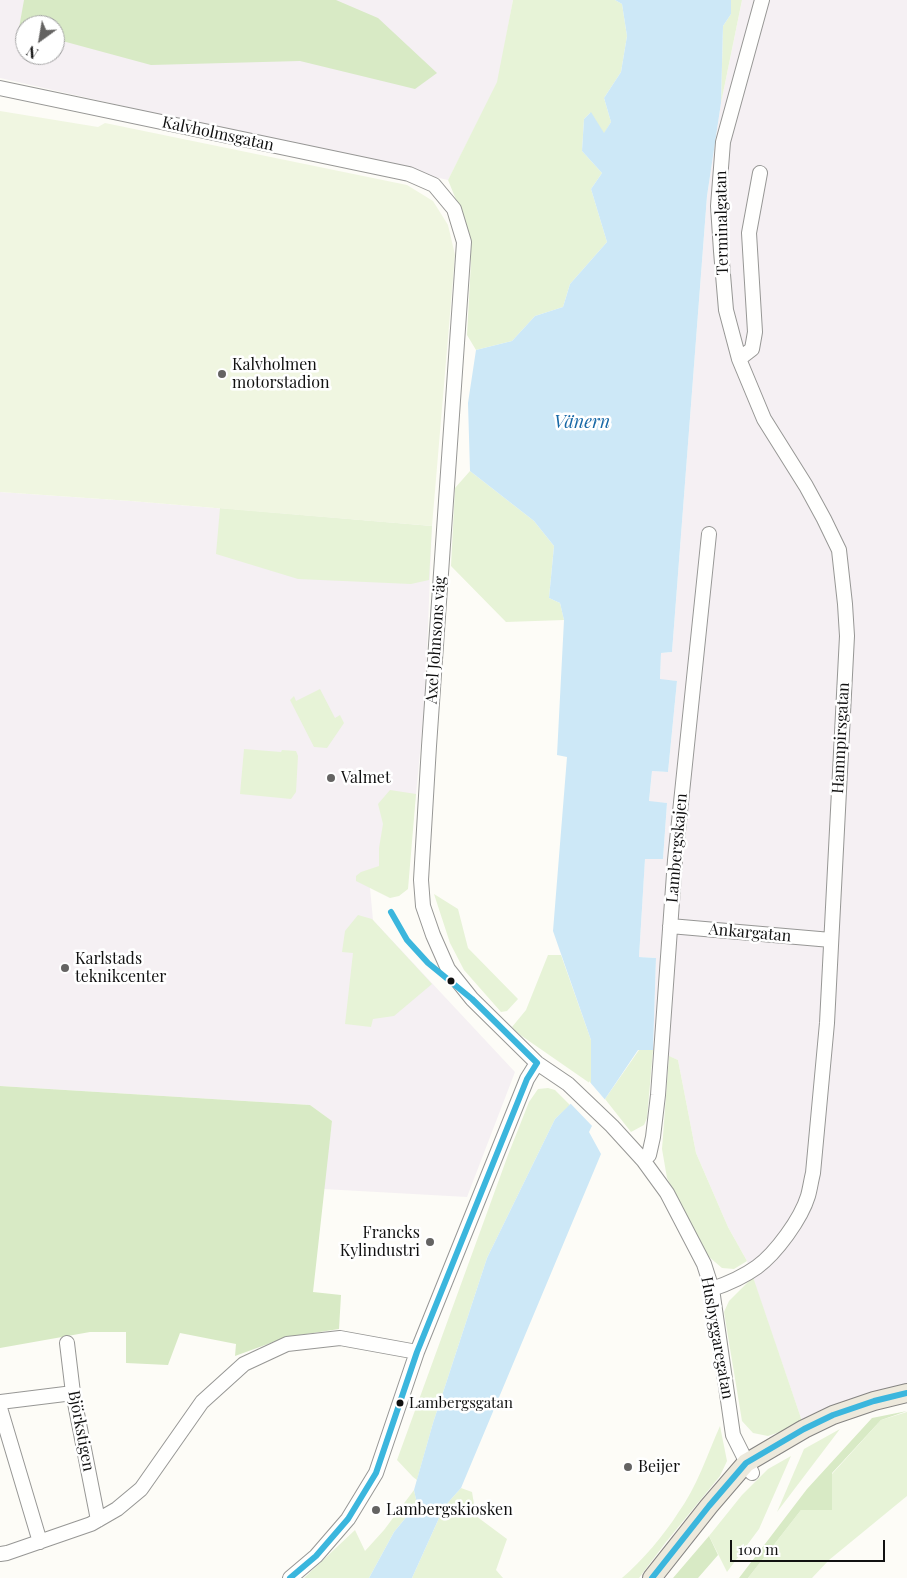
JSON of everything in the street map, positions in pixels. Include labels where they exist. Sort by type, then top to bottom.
[{"type":"main road","points":[[652,1578],[709,1506],[749,1468],[804,1429],[833,1415],[874,1401],[907,1394]]},
{"type":"main road","points":[[662,1578],[749,1468],[827,1426],[867,1411],[907,1401]]},
{"type":"street","name":"Terminalgatan","points":[[739,359],[726,310],[718,206],[720,165],[723,142],[762,0]]},
{"type":"street","name":"Kalvholmsgatan","points":[[0,88],[410,174],[434,185]]},
{"type":"street","points":[[739,359],[752,349],[755,332],[749,234],[760,173]]},
{"type":"street","name":"Axel Johnsons väg","points":[[434,185],[454,209],[464,242],[439,578],[421,880],[423,906],[448,969],[472,999],[537,1063]]},
{"type":"street","name":"Hamnpirsgatan","points":[[712,1289],[758,1267],[787,1233],[800,1214],[808,1197],[826,1032],[847,636],[839,550],[806,486],[764,419],[739,359]]},
{"type":"street","name":"Lambergskajen","points":[[643,1160],[649,1155],[658,1095],[675,860],[709,534]]},
{"type":"street","name":"Ankargatan","points":[[670,926],[831,940]]},
{"type":"street","points":[[290,1578],[316,1556],[348,1519],[376,1473],[417,1352],[515,1108],[537,1063]]},
{"type":"street","name":"Husbyggaregatan","points":[[537,1063],[568,1084],[616,1130],[643,1160],[667,1193],[688,1231],[704,1264],[712,1289],[733,1436],[749,1468]]},
{"type":"street","points":[[0,1554],[90,1524],[117,1509],[141,1489],[202,1402],[244,1364],[287,1344],[340,1338],[417,1352]]},
{"type":"street","name":"Björkstigen","points":[[66,1343],[73,1393],[98,1520]]},
{"type":"street","points":[[0,1402],[73,1393]]},
{"type":"street","points":[[0,1408],[40,1542]]},
{"type":"shaded area","points":[[0,0],[513,0],[498,82],[448,180],[0,78]]},
{"type":"shaded area","points":[[742,0],[907,0],[907,1390],[803,1424],[747,1261],[728,1227],[696,1153],[678,1060],[653,1050],[656,958],[639,957],[645,858],[663,859],[667,803],[649,802],[652,771],[668,772],[677,681],[660,680],[661,653],[672,652],[707,196],[721,103]]},
{"type":"shaded area","points":[[0,492],[432,526],[425,700],[407,888],[370,888],[373,920],[515,1072],[467,1197],[323,1189],[332,1121],[310,1105],[0,1086]]},
{"type":"green space","points":[[24,0],[336,0],[378,18],[437,73],[415,89],[300,61],[151,65],[65,42],[65,15],[21,15]]},
{"type":"green space","points":[[513,0],[615,0],[622,4],[627,36],[621,72],[604,98],[611,122],[604,134],[590,113],[584,119],[582,151],[602,173],[591,189],[607,242],[570,284],[563,307],[535,316],[512,341],[476,350],[467,335],[471,262],[466,224],[448,180],[497,82]]},
{"type":"green space","points":[[731,0],[742,0],[721,103],[723,26],[731,14]]},
{"type":"green space","name":"Kalvholmen motorstadion","points":[[0,111],[98,127],[105,123],[407,185],[433,201],[448,225],[455,255],[432,526],[0,492]]},
{"type":"green space","points":[[470,471],[534,521],[554,546],[549,598],[560,603],[564,620],[506,622],[451,566],[455,488]]},
{"type":"green space","points":[[220,508],[432,526],[429,580],[411,584],[298,579],[216,554]]},
{"type":"green space","points":[[320,689],[335,718],[340,715],[344,723],[327,748],[314,747],[290,700],[294,696],[296,701]]},
{"type":"green space","points":[[244,749],[281,752],[282,750],[296,751],[298,756],[296,792],[291,799],[240,794]]},
{"type":"green space","points":[[390,790],[416,794],[408,889],[399,896],[390,898],[356,881],[356,876],[361,872],[379,866],[379,848],[383,824],[378,804]]},
{"type":"green space","points":[[434,894],[458,909],[468,948],[518,999],[507,1011],[501,1012],[464,970],[450,943]]},
{"type":"green space","points":[[358,915],[372,919],[432,984],[394,1016],[373,1019],[371,1027],[345,1024],[353,953],[342,952],[345,931]]},
{"type":"green space","points":[[548,955],[561,955],[591,1040],[591,1084],[516,1032],[512,1027],[526,1010]]},
{"type":"green space","points":[[639,1050],[653,1050],[647,1118],[644,1125],[631,1132],[605,1099]]},
{"type":"green space","points":[[669,1056],[678,1060],[696,1153],[728,1227],[747,1261],[734,1269],[722,1268],[708,1256],[667,1178],[662,1149]]},
{"type":"green space","points":[[0,1086],[310,1105],[332,1121],[313,1292],[341,1295],[339,1329],[287,1337],[235,1356],[236,1344],[180,1333],[168,1365],[126,1363],[126,1332],[90,1332],[0,1348]]},
{"type":"green space","points":[[548,1088],[555,1090],[570,1105],[555,1119],[487,1258],[433,1423],[417,1480],[397,1460],[529,1102],[538,1089]]},
{"type":"green space","points":[[753,1277],[803,1424],[768,1436],[753,1433],[742,1421],[724,1312],[729,1301]]},
{"type":"green space","points":[[907,1411],[881,1420],[832,1473],[832,1510],[801,1510],[748,1578],[739,1578],[807,1489],[872,1418]]},
{"type":"green space","points":[[907,1412],[907,1496],[829,1560],[812,1578],[748,1578],[801,1510],[832,1510],[832,1474],[881,1420]]},
{"type":"green space","points":[[720,1426],[727,1461],[720,1476],[639,1578],[622,1578],[652,1547],[685,1503]]},
{"type":"green space","points":[[840,1429],[777,1512],[804,1449]]},
{"type":"green space","points":[[791,1456],[759,1529],[727,1572],[709,1536],[742,1495],[768,1469]]},
{"type":"green space","points":[[461,1488],[472,1492],[476,1516],[507,1539],[496,1570],[503,1578],[412,1578],[444,1507]]},
{"type":"green space","points":[[414,1490],[417,1504],[394,1532],[369,1578],[304,1578],[355,1530],[365,1551],[384,1530]]},
{"type":"green space","points":[[709,1536],[718,1555],[698,1578],[673,1578]]},
{"type":"water","name":"Vänern","points":[[615,0],[731,0],[731,14],[723,26],[721,103],[707,196],[672,652],[661,653],[660,679],[677,681],[668,772],[652,771],[649,801],[667,803],[663,859],[645,859],[639,957],[656,958],[653,1050],[638,1050],[605,1099],[589,1132],[601,1154],[461,1488],[444,1507],[412,1578],[369,1578],[394,1532],[417,1504],[414,1490],[433,1423],[487,1258],[555,1119],[591,1084],[591,1040],[553,931],[567,757],[557,755],[564,620],[560,603],[549,598],[554,546],[534,521],[470,471],[468,403],[476,350],[512,341],[535,316],[563,307],[570,284],[607,242],[591,189],[602,173],[582,151],[584,119],[591,112],[604,133],[611,122],[604,98],[621,72],[627,36],[622,4]]},
{"type":"pier","points":[[589,1081],[607,1102],[594,1128],[569,1102]]},
{"type":"transit line","points":[[391,912],[407,940],[428,963],[472,999],[537,1063]]},
{"type":"transit line","points":[[290,1578],[316,1556],[348,1519],[376,1473],[417,1352],[527,1079],[537,1063]]},
{"type":"transit line","points":[[652,1578],[746,1463],[804,1429],[833,1415],[874,1401],[907,1393]]},
{"type":"place","name":"Kalvholmen motorstadion","points":[[222,374]]},
{"type":"place","name":"Valmet","points":[[331,778]]},
{"type":"place","name":"Karlstads teknikcenter","points":[[65,968]]},
{"type":"place","name":"Francks Kylindustri","points":[[430,1242]]},
{"type":"place","name":"Lambergsgatan","points":[[400,1403]]},
{"type":"place","name":"Beijer","points":[[628,1467]]},
{"type":"place","name":"Lambergskiosken","points":[[376,1510]]}]
